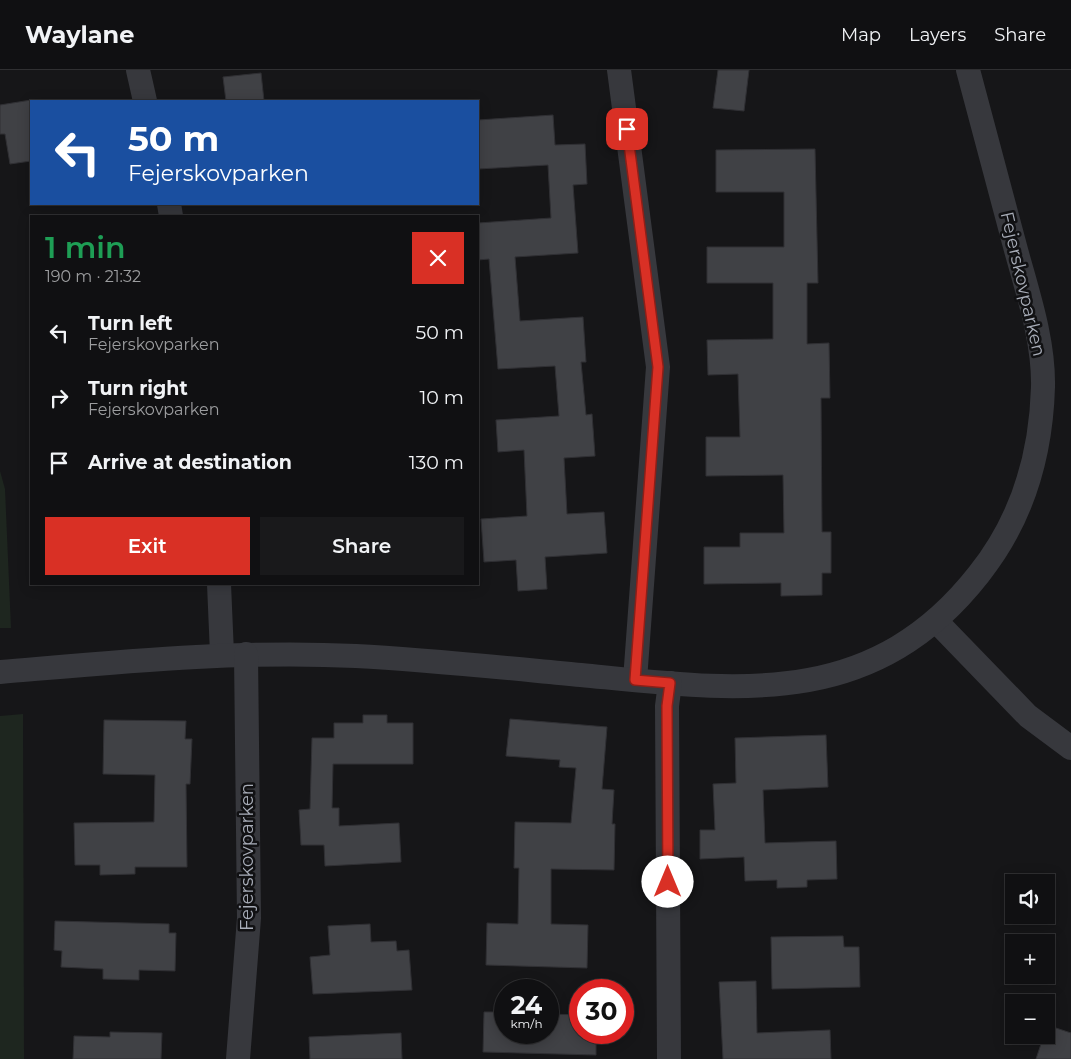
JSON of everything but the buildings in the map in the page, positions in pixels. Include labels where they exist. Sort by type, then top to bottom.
[{"type":"street","points":[[138,70],[145,100]]},
{"type":"street","points":[[619,70],[658,367],[635,680]]},
{"type":"street","name":"Fejerskovparken","points":[[0,672],[222,654],[335,655],[459,663],[670,683],[726,687],[768,687],[814,680],[870,661],[936,621],[988,564],[1012,526],[1021,505],[1040,431],[1043,384],[1033,313],[968,70]]},
{"type":"street","points":[[218,585],[222,654]]},
{"type":"street","points":[[936,621],[1028,716],[1071,748]]},
{"type":"street","name":"Fejerskovparken","points":[[238,1059],[249,918],[246,654]]},
{"type":"street","points":[[669,1059],[667,706],[670,683]]},
{"type":"shaded area","points":[[0,471],[5,489],[11,628],[0,628]]},
{"type":"shaded area","points":[[23,714],[24,1059],[0,1059],[0,716]]},
{"type":"route","points":[[627,129],[658,367],[635,680],[670,683],[667,706],[668,882]]}]
